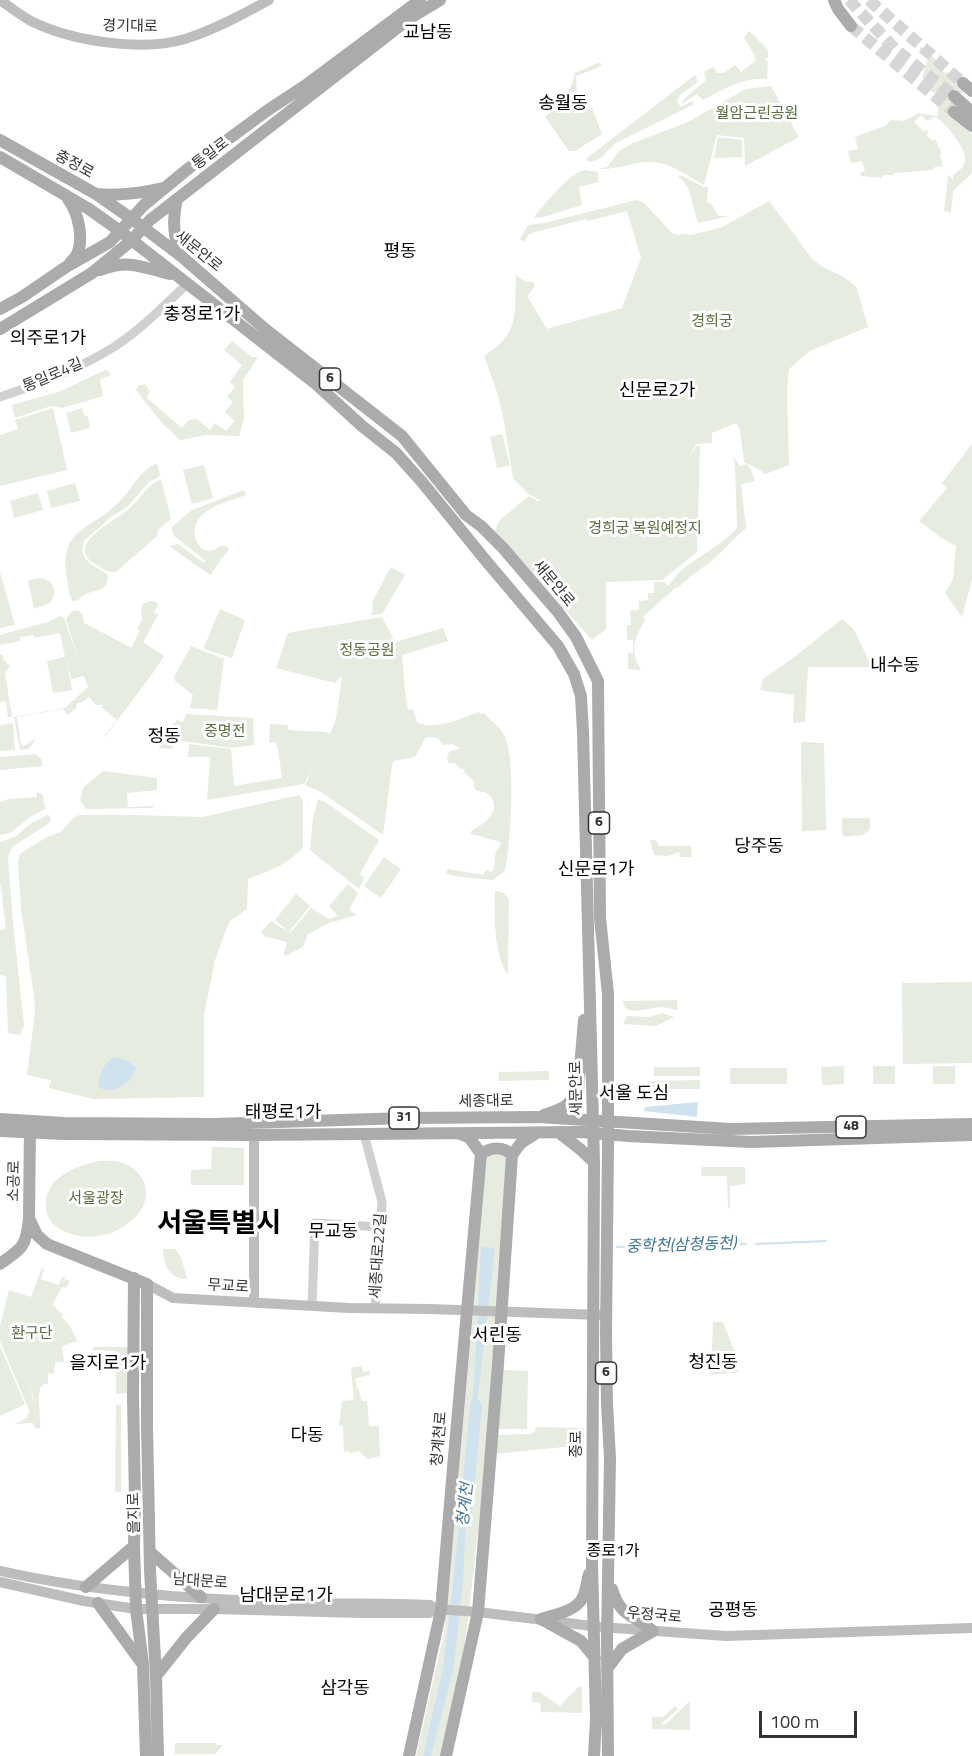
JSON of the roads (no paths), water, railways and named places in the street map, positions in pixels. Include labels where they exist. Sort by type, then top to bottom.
[{"type":"main road","name":"경기대로","points":[[0,0],[34,22],[73,37],[91,41],[142,44],[182,40],[206,32],[265,2]]},
{"type":"main road","name":"통일로","points":[[0,309],[110,242],[144,205],[165,187],[420,0]]},
{"type":"main road","name":"통일로","points":[[0,328],[92,273],[131,241],[150,220],[410,18],[440,0]]},
{"type":"main road","points":[[834,0],[851,26]]},
{"type":"main road","points":[[961,91],[972,110]]},
{"type":"main road","points":[[954,112],[972,126]]},
{"type":"main road","name":"충정로","points":[[0,140],[96,194],[132,219]]},
{"type":"main road","name":"충정로","points":[[0,157],[90,209],[120,231]]},
{"type":"main road","points":[[96,194],[116,195],[165,187]]},
{"type":"main road","points":[[63,194],[74,208],[79,231],[76,255],[66,267]]},
{"type":"main road","points":[[177,199],[173,215],[175,235],[181,256]]},
{"type":"main road","name":"새문안로","points":[[132,219],[181,256],[265,329],[402,436],[466,515],[504,548],[576,637],[598,681],[600,918],[608,994],[608,1127]]},
{"type":"main road","name":"새문안로","points":[[120,231],[316,384],[396,453],[558,646],[574,674],[580,696],[584,732],[593,1126]]},
{"type":"main road","points":[[92,273],[128,264],[142,266],[182,280]]},
{"type":"main road","points":[[538,1117],[567,1106],[578,1091],[584,1021],[590,986]]},
{"type":"main road","points":[[538,1117],[562,1119],[568,1122],[569,1128],[558,1132]]},
{"type":"main road","name":"세종대로","points":[[0,1131],[30,1127],[538,1117],[608,1127],[730,1129],[972,1124]]},
{"type":"main road","name":"세종대로","points":[[0,1119],[30,1127],[254,1135],[536,1133],[593,1126]]},
{"type":"main road","name":"종로","points":[[593,1126],[592,1564],[596,1719],[594,1756]]},
{"type":"main road","name":"소공로","points":[[22,1249],[29,1218],[30,1127]]},
{"type":"main road","name":"세종대로","points":[[608,1127],[628,1136],[751,1142],[972,1135]]},
{"type":"main road","name":"종로","points":[[608,1127],[606,1315],[610,1458],[608,1756]]},
{"type":"main road","points":[[558,1132],[594,1162]]},
{"type":"main road","points":[[458,1133],[469,1137],[481,1154],[496,1148],[506,1150],[512,1155]]},
{"type":"main road","points":[[446,1756],[474,1611],[512,1155],[520,1143],[536,1133]]},
{"type":"main road","points":[[254,1135],[254,1303]]},
{"type":"main road","points":[[608,1166],[614,1147],[628,1136]]},
{"type":"main road","name":"청계천로","points":[[409,1756],[440,1610],[470,1311],[481,1154]]},
{"type":"main road","points":[[29,1218],[37,1235],[51,1246]]},
{"type":"main road","points":[[0,1264],[34,1244],[51,1246],[147,1284]]},
{"type":"main road","name":"을지로","points":[[134,1278],[134,1546],[146,1756]]},
{"type":"main road","name":"무교로","points":[[147,1284],[173,1298],[312,1306],[500,1312]]},
{"type":"main road","name":"을지로","points":[[147,1284],[147,1426],[158,1756]]},
{"type":"main road","points":[[500,1312],[606,1315]]},
{"type":"main road","points":[[86,1587],[134,1546]]},
{"type":"main road","points":[[150,1552],[201,1598]]},
{"type":"main road","points":[[542,1619],[569,1609],[583,1598],[592,1564]]},
{"type":"main road","name":"남대문로","points":[[0,1571],[40,1580],[136,1593],[308,1603],[427,1605],[440,1610]]},
{"type":"main road","points":[[608,1669],[622,1649],[653,1631],[623,1611],[616,1602],[609,1579]]},
{"type":"main road","name":"남대문로","points":[[0,1582],[136,1609],[360,1613],[429,1613],[440,1610]]},
{"type":"main road","points":[[98,1603],[142,1664]]},
{"type":"main road","points":[[156,1676],[187,1636],[214,1609]]},
{"type":"main road","name":"우정국로","points":[[440,1610],[474,1611],[594,1626],[726,1636],[972,1628]]},
{"type":"main road","points":[[542,1619],[581,1641],[595,1658]]},
{"type":"street","name":"통일로4길","points":[[0,397],[59,375],[114,347],[141,327],[182,280]]},
{"type":"street","name":"세종대로22길","points":[[364,1134],[382,1202],[375,1308]]},
{"type":"street","points":[[312,1306],[315,1223],[380,1227]]},
{"type":"water","points":[[115,1057],[129,1061],[136,1068],[135,1072],[128,1081],[115,1090],[102,1089],[98,1086],[101,1073],[105,1065]]},
{"type":"water","points":[[698,1102],[697,1117],[644,1111],[645,1107]]},
{"type":"water","name":"청계천","points":[[481,1247],[495,1248],[468,1472],[463,1581],[454,1666],[431,1756],[423,1756],[443,1668],[452,1592],[474,1382]]},
{"type":"waterway","name":"중학천(삼청동천)","points":[[756,1244],[826,1241]]},
{"type":"waterway","name":"중학천(삼청동천)","points":[[617,1247],[746,1244]]},
{"type":"waterway","name":"청계천","points":[[465,1520],[476,1406]]},
{"type":"tunnel","points":[[849,0],[896,50],[954,96]]},
{"type":"tunnel","points":[[869,0],[963,83]]},
{"type":"tunnel","points":[[851,26],[954,112]]},
{"type":"district","name":"교남동","points":[[428,34]]},
{"type":"district","name":"송월동","points":[[563,105]]},
{"type":"district","name":"평동","points":[[400,253]]},
{"type":"district","name":"충정로1가","points":[[202,316]]},
{"type":"district","name":"의주로1가","points":[[48,340]]},
{"type":"district","name":"신문로2가","points":[[657,392]]},
{"type":"district","name":"내수동","points":[[895,667]]},
{"type":"district","name":"정동","points":[[164,738]]},
{"type":"district","name":"당주동","points":[[759,848]]},
{"type":"district","name":"신문로1가","points":[[596,871]]},
{"type":"district","name":"서울 도심","points":[[634,1095]]},
{"type":"district","name":"태평로1가","points":[[283,1114]]},
{"type":"district","name":"서울특별시","points":[[219,1225]]},
{"type":"district","name":"무교동","points":[[333,1233]]},
{"type":"district","name":"서린동","points":[[497,1337]]},
{"type":"district","name":"청진동","points":[[713,1364]]},
{"type":"district","name":"을지로1가","points":[[108,1365]]},
{"type":"district","name":"다동","points":[[307,1437]]},
{"type":"district","name":"종로1가","points":[[613,1552]]},
{"type":"district","name":"남대문로1가","points":[[286,1597]]},
{"type":"district","name":"공평동","points":[[733,1612]]},
{"type":"district","name":"삼각동","points":[[345,1690]]},
{"type":"park label","name":"월암근린공원","points":[[757,114]]},
{"type":"park label","name":"경희궁","points":[[712,322]]},
{"type":"park label","name":"경희궁 복원예정지","points":[[645,529]]},
{"type":"park label","name":"정동공원","points":[[367,651]]},
{"type":"park label","name":"중명전","points":[[225,732]]},
{"type":"park label","name":"서울광장","points":[[96,1199]]},
{"type":"park label","name":"환구단","points":[[32,1334]]}]
